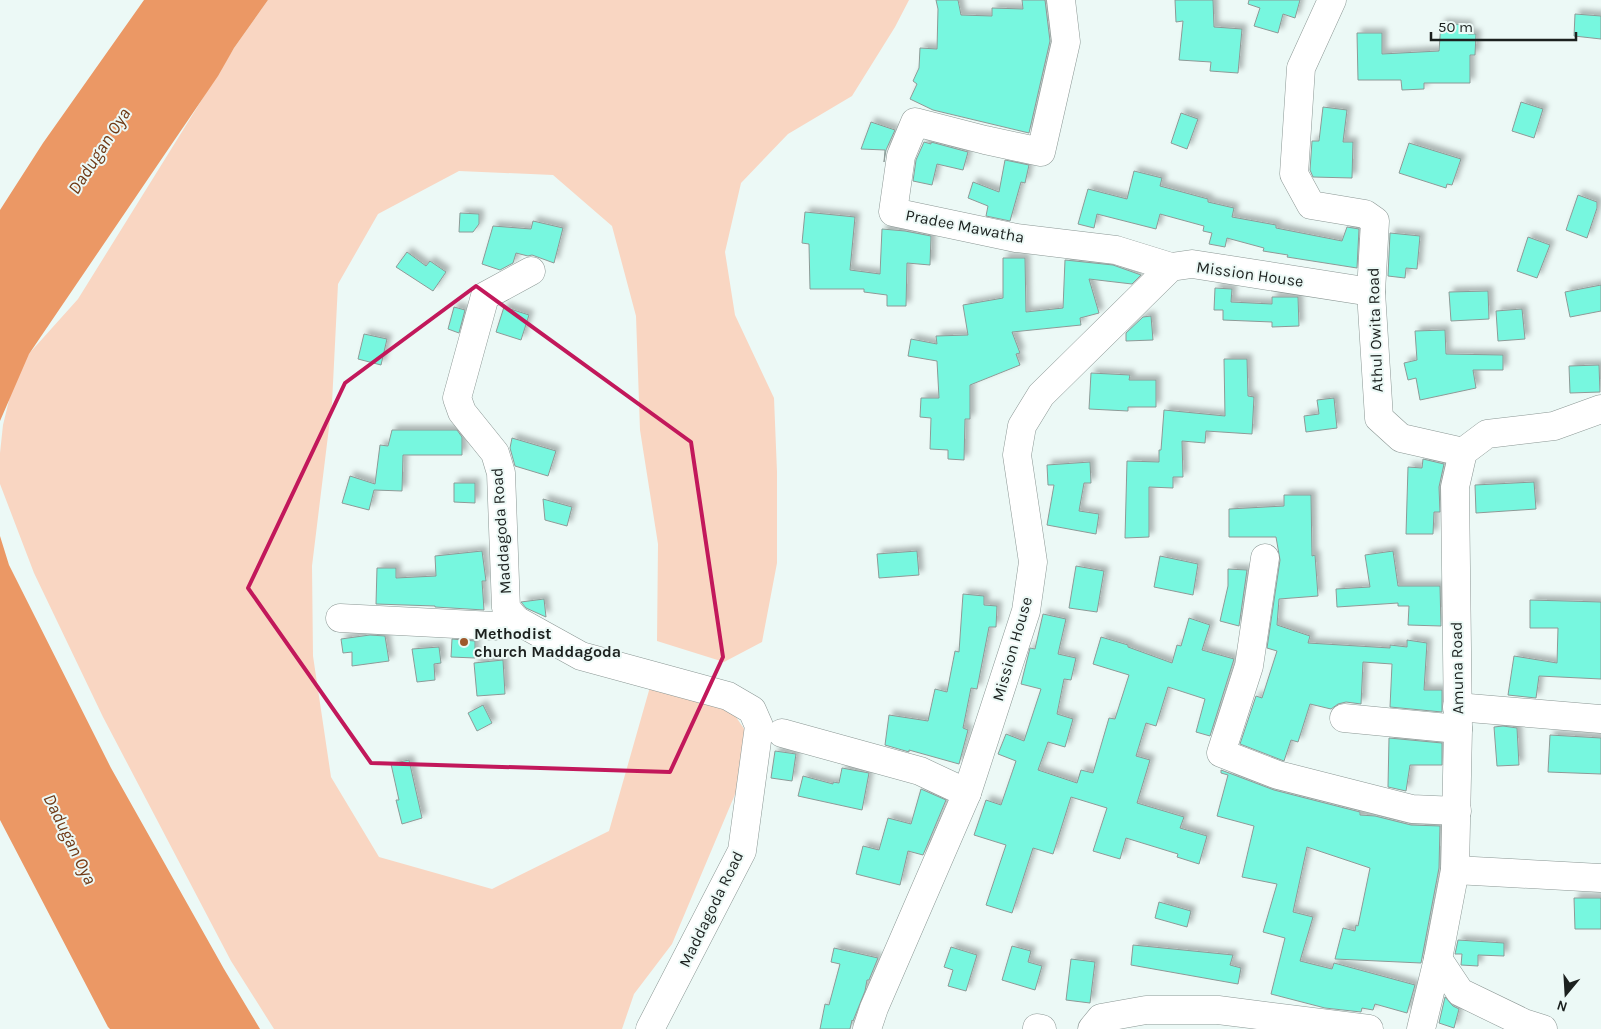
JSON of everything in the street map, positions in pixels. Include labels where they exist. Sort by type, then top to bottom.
[{"type":"street","name":"Pradee Mawatha","points":[[1062,0],[1066,42],[1041,152],[916,122],[901,156],[893,212],[1016,238],[1116,250],[1171,268]]},
{"type":"street","name":"Athul Owita Road","points":[[1332,0],[1301,68],[1294,174],[1311,206],[1365,214],[1375,221],[1371,292],[1379,418],[1401,438],[1463,452]]},
{"type":"street","name":"Mission House","points":[[867,1029],[874,1008],[967,793],[1026,611],[1033,562],[1017,455],[1022,426],[1042,395],[1171,268],[1192,264],[1371,292]]},
{"type":"street","name":"Maddagoda Road","points":[[531,271],[485,296],[457,398],[462,412],[495,453],[501,472],[506,608],[516,620],[581,656],[728,696],[752,710],[759,726],[742,851],[650,1029]]},
{"type":"street","points":[[1463,452],[1487,434],[1554,426],[1601,409]]},
{"type":"street","name":"Amuna Road","points":[[1421,1029],[1438,959],[1455,870],[1457,811],[1456,487],[1463,452]]},
{"type":"street","points":[[1265,558],[1249,666],[1221,753],[1278,776],[1412,809],[1457,811]]},
{"type":"street","points":[[340,618],[494,626],[516,620]]},
{"type":"street","points":[[1344,718],[1601,719]]},
{"type":"street","points":[[782,733],[920,771],[967,793]]},
{"type":"street","points":[[1455,870],[1601,878]]},
{"type":"street","points":[[1438,959],[1460,992],[1524,1023],[1543,1029]]},
{"type":"street","points":[[1092,1029],[1101,1018],[1146,1010],[1218,1010],[1369,1029]]},
{"type":"highlighted area","points":[[476,286],[691,442],[723,657],[670,772],[371,763],[248,588],[345,383]]},
{"type":"shaded area","points":[[268,0],[909,0],[895,27],[852,96],[788,134],[741,183],[725,252],[735,315],[774,398],[777,472],[777,563],[762,642],[724,662],[657,641],[658,544],[640,430],[636,316],[612,226],[553,175],[459,171],[378,214],[338,284],[332,403],[312,566],[313,656],[331,777],[379,857],[492,889],[609,831],[650,687],[727,704],[747,733],[744,773],[672,944],[634,994],[622,1029],[274,1029],[231,961],[103,717],[34,573],[0,484],[0,453],[3,425],[17,367],[78,299],[234,48]]},
{"type":"water","name":"Dadugan Oya","points":[[144,0],[268,0],[29,354],[0,421],[0,210],[43,143]]},
{"type":"water","name":"Dadugan Oya","points":[[0,536],[9,565],[111,768],[224,969],[260,1029],[110,1029],[108,1027],[0,820]]},
{"type":"building","points":[[936,0],[958,0],[961,15],[992,16],[992,8],[1023,9],[1022,0],[1045,0],[1050,41],[1029,133],[933,110],[910,99],[917,84],[913,81],[919,68],[920,48],[937,49],[938,9]]},
{"type":"building","points":[[1175,0],[1213,0],[1214,27],[1242,29],[1238,73],[1210,71],[1211,62],[1179,60],[1183,21],[1176,22]]},
{"type":"building","points":[[1249,0],[1300,0],[1295,18],[1283,14],[1278,33],[1254,26],[1260,8],[1248,4]]},
{"type":"building","points":[[1575,14],[1601,16],[1601,39],[1574,36]]},
{"type":"building","points":[[1441,23],[1468,25],[1468,34],[1476,34],[1475,55],[1470,55],[1470,83],[1424,83],[1424,89],[1402,90],[1401,80],[1358,80],[1357,33],[1382,33],[1382,54],[1439,51]]},
{"type":"building","points":[[1521,102],[1543,109],[1534,138],[1512,131]]},
{"type":"building","points":[[1323,107],[1347,110],[1343,142],[1353,142],[1352,178],[1313,177],[1310,170],[1312,141],[1319,141]]},
{"type":"building","points":[[1181,113],[1198,119],[1187,149],[1171,143]]},
{"type":"building","points":[[871,122],[895,130],[886,150],[884,162],[885,150],[861,149]]},
{"type":"building","points":[[924,142],[931,144],[931,142],[968,152],[963,170],[937,164],[932,185],[913,181],[916,160]]},
{"type":"building","points":[[1409,143],[1461,159],[1452,185],[1447,184],[1446,188],[1399,173]]},
{"type":"building","points":[[1005,160],[1029,165],[1025,183],[1021,182],[1010,221],[986,216],[988,206],[968,198],[973,182],[999,192]]},
{"type":"building","points":[[1134,171],[1162,178],[1160,186],[1208,199],[1208,202],[1234,208],[1232,217],[1276,225],[1276,228],[1342,241],[1347,227],[1359,229],[1357,268],[1287,257],[1288,255],[1263,251],[1264,248],[1227,238],[1225,247],[1209,244],[1212,233],[1203,231],[1204,226],[1160,214],[1156,229],[1097,214],[1094,228],[1078,224],[1088,189],[1127,199]]},
{"type":"building","points":[[1578,195],[1597,202],[1597,208],[1587,238],[1566,230]]},
{"type":"building","points":[[805,212],[855,217],[850,270],[880,274],[882,229],[931,236],[930,265],[907,263],[906,306],[887,306],[887,295],[864,292],[864,289],[810,289],[809,244],[802,243]]},
{"type":"building","points":[[460,213],[479,214],[479,224],[473,232],[459,232]]},
{"type":"building","points":[[533,221],[563,228],[554,263],[532,255],[516,253],[513,263],[500,270],[482,264],[493,226],[531,229]]},
{"type":"building","points":[[1390,233],[1420,236],[1417,269],[1406,268],[1405,278],[1388,276]]},
{"type":"building","points":[[1528,237],[1550,245],[1537,278],[1517,271]]},
{"type":"building","points":[[407,252],[426,266],[430,261],[446,272],[433,291],[396,267]]},
{"type":"building","points":[[1003,258],[1025,258],[1026,312],[1063,308],[1065,260],[1113,265],[1141,275],[1132,284],[1089,279],[1099,313],[1080,318],[1081,325],[1012,332],[1020,353],[1016,354],[1020,365],[970,385],[970,419],[965,419],[964,460],[948,459],[948,450],[930,449],[931,418],[920,417],[921,398],[939,398],[937,361],[908,356],[911,339],[937,344],[936,336],[968,335],[963,305],[1003,298]]},
{"type":"building","points":[[1601,285],[1601,311],[1570,317],[1565,292]]},
{"type":"building","points":[[1215,288],[1232,289],[1231,302],[1272,304],[1272,297],[1298,297],[1299,326],[1272,327],[1272,322],[1223,320],[1223,310],[1214,310]]},
{"type":"building","points":[[1488,291],[1489,319],[1451,321],[1449,292]]},
{"type":"building","points":[[454,307],[465,310],[459,333],[448,329]]},
{"type":"building","points":[[504,307],[529,315],[521,340],[496,332]]},
{"type":"building","points":[[1522,309],[1525,339],[1498,341],[1496,311]]},
{"type":"building","points":[[1151,316],[1153,340],[1126,341],[1126,333],[1143,317]]},
{"type":"building","points":[[1445,330],[1446,354],[1503,355],[1503,370],[1473,370],[1476,388],[1420,400],[1416,378],[1408,380],[1404,363],[1417,360],[1415,331]]},
{"type":"building","points":[[364,334],[387,339],[381,365],[358,359]]},
{"type":"building","points":[[1224,359],[1247,359],[1248,396],[1254,397],[1252,434],[1206,431],[1205,443],[1182,441],[1183,477],[1173,477],[1173,488],[1149,487],[1149,537],[1125,538],[1127,461],[1159,462],[1164,410],[1225,416]]},
{"type":"building","points":[[1599,365],[1600,392],[1570,393],[1569,366]]},
{"type":"building","points":[[1091,373],[1130,375],[1129,380],[1156,380],[1156,407],[1128,407],[1128,411],[1089,409]]},
{"type":"building","points":[[1334,398],[1337,428],[1306,432],[1304,416],[1319,414],[1317,400]]},
{"type":"building","points":[[392,430],[457,430],[462,437],[462,455],[403,455],[402,491],[374,490],[369,510],[342,503],[350,476],[375,484],[380,445],[388,446]]},
{"type":"building","points":[[512,438],[556,451],[548,476],[515,466],[510,448]]},
{"type":"building","points":[[1423,459],[1444,464],[1439,487],[1440,512],[1434,512],[1433,534],[1406,534],[1408,467],[1422,468]]},
{"type":"building","points":[[1090,462],[1091,483],[1084,483],[1079,511],[1099,514],[1096,534],[1047,525],[1054,485],[1048,485],[1047,465]]},
{"type":"building","points":[[1534,482],[1536,509],[1476,513],[1475,485]]},
{"type":"building","points":[[454,483],[475,483],[475,503],[454,502]]},
{"type":"building","points":[[1284,495],[1311,495],[1312,556],[1315,555],[1318,596],[1279,599],[1277,625],[1310,636],[1308,643],[1390,648],[1390,645],[1407,647],[1407,640],[1427,643],[1424,690],[1442,690],[1442,712],[1390,707],[1392,664],[1363,662],[1361,704],[1346,702],[1338,704],[1331,709],[1310,704],[1298,742],[1291,740],[1284,761],[1240,744],[1256,696],[1262,698],[1277,651],[1267,648],[1280,560],[1276,537],[1229,537],[1229,509],[1284,506]]},
{"type":"building","points":[[543,499],[572,507],[567,526],[545,520]]},
{"type":"building","points":[[482,551],[486,581],[482,581],[484,610],[376,604],[377,568],[396,568],[396,578],[436,576],[435,556]]},
{"type":"building","points":[[917,551],[919,575],[879,578],[877,554]]},
{"type":"building","points":[[1393,551],[1398,586],[1440,586],[1441,626],[1408,625],[1409,606],[1398,606],[1398,603],[1337,607],[1336,589],[1370,587],[1365,555]]},
{"type":"building","points":[[1160,556],[1198,564],[1193,595],[1154,587]]},
{"type":"building","points":[[1076,566],[1104,571],[1097,612],[1069,608]]},
{"type":"building","points":[[1228,569],[1247,570],[1239,626],[1220,621],[1228,586]]},
{"type":"building","points":[[963,594],[984,596],[984,605],[997,606],[996,627],[989,627],[977,689],[971,688],[963,728],[968,730],[959,764],[885,745],[889,715],[928,721],[935,689],[947,692],[955,651],[959,652]]},
{"type":"building","points":[[544,599],[546,617],[526,608],[521,602]]},
{"type":"building","points":[[1530,600],[1601,602],[1601,679],[1539,676],[1536,698],[1508,695],[1514,656],[1557,663],[1558,628],[1530,628]]},
{"type":"building","points":[[1043,614],[1066,619],[1058,654],[1076,658],[1071,680],[1064,679],[1057,714],[1073,719],[1065,747],[1048,742],[1038,770],[1077,783],[1081,770],[1093,773],[1109,718],[1115,719],[1129,675],[1093,664],[1101,637],[1128,645],[1128,647],[1172,663],[1177,645],[1181,646],[1189,618],[1210,625],[1202,650],[1234,659],[1210,736],[1196,732],[1205,699],[1168,687],[1156,726],[1146,723],[1136,756],[1150,760],[1137,803],[1184,817],[1180,828],[1207,836],[1199,864],[1177,857],[1178,854],[1126,838],[1120,859],[1093,851],[1107,808],[1071,797],[1053,854],[1033,848],[1012,913],[986,905],[1006,845],[974,835],[986,800],[1001,805],[1016,761],[998,754],[1006,734],[1024,741],[1041,689],[1021,684],[1030,648],[1035,649]]},
{"type":"building","points":[[370,635],[385,636],[389,661],[352,666],[352,652],[343,653],[341,639]]},
{"type":"building","name":"Methodist church Maddagoda","points":[[452,639],[475,641],[475,658],[451,657]]},
{"type":"building","points":[[439,647],[441,663],[434,664],[435,680],[417,682],[412,649]]},
{"type":"building","points":[[503,660],[505,694],[477,696],[474,663]]},
{"type":"building","points":[[483,705],[492,723],[477,731],[468,713]]},
{"type":"building","points":[[1494,727],[1517,728],[1519,765],[1497,766]]},
{"type":"building","points":[[1550,735],[1601,738],[1601,774],[1548,772]]},
{"type":"building","points":[[1389,738],[1442,743],[1442,765],[1410,765],[1406,791],[1388,787]]},
{"type":"building","points":[[775,751],[796,754],[792,781],[771,778]]},
{"type":"building","points":[[409,760],[422,818],[402,824],[396,800],[399,800],[391,764]]},
{"type":"building","points":[[842,768],[869,773],[862,810],[798,796],[803,776],[833,784],[833,782],[839,783]]},
{"type":"building","points":[[1221,770],[1274,790],[1360,812],[1360,815],[1375,816],[1411,825],[1440,826],[1439,868],[1421,963],[1335,959],[1343,928],[1355,931],[1356,925],[1358,926],[1370,868],[1307,847],[1293,912],[1313,917],[1300,961],[1332,969],[1334,963],[1415,985],[1407,1013],[1375,1004],[1373,1010],[1362,1008],[1361,1012],[1325,1008],[1271,994],[1285,938],[1263,932],[1277,884],[1242,877],[1254,826],[1217,816],[1228,775],[1221,773]]},
{"type":"building","points":[[921,789],[946,800],[923,855],[908,851],[900,885],[856,874],[863,846],[879,850],[888,818],[911,824]]},
{"type":"building","points":[[1574,898],[1601,898],[1601,929],[1575,929]]},
{"type":"building","points":[[1159,902],[1191,911],[1187,927],[1155,918]]},
{"type":"building","points":[[1458,940],[1504,943],[1504,956],[1478,955],[1478,966],[1461,965],[1462,954],[1455,954]]},
{"type":"building","points":[[1133,945],[1233,955],[1230,965],[1241,968],[1238,984],[1131,965]]},
{"type":"building","points":[[1012,946],[1031,951],[1028,962],[1042,966],[1035,990],[1002,980]]},
{"type":"building","points":[[951,947],[977,955],[966,991],[948,986],[953,970],[944,967]]},
{"type":"building","points":[[834,948],[878,958],[869,980],[867,980],[865,991],[850,1029],[820,1029],[825,1004],[829,1005],[840,964],[831,962]]},
{"type":"building","points":[[1071,959],[1095,962],[1090,1003],[1066,1000]]},
{"type":"building","points":[[1445,997],[1453,1006],[1459,1009],[1454,1028],[1439,1023]]},
{"type":"place","name":"Methodist church Maddagoda","points":[[464,642]]}]
